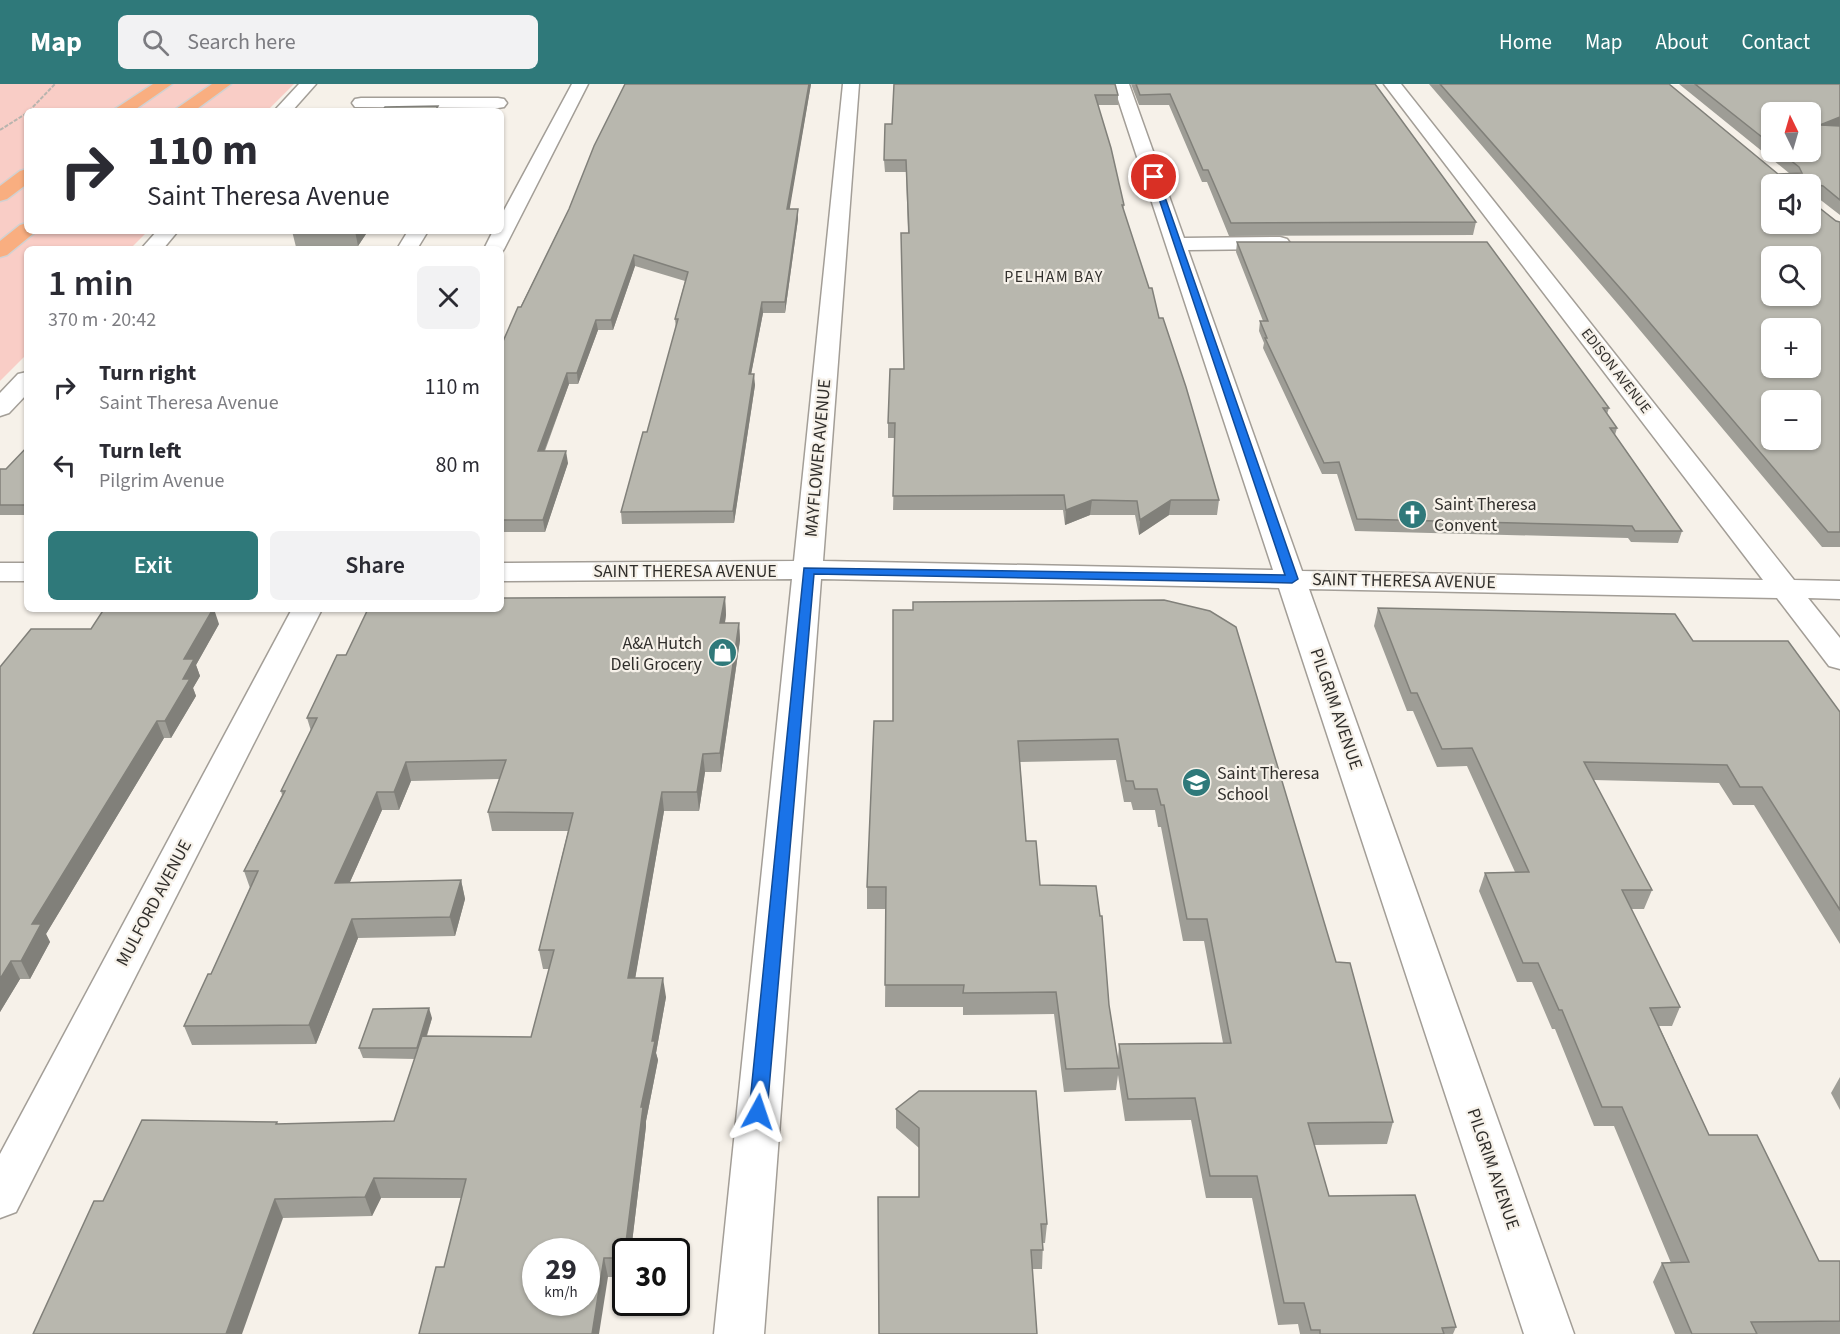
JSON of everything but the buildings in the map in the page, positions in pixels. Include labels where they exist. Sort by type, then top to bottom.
[{"type":"highway","points":[[126,108],[164,84]]},
{"type":"highway","points":[[187,108],[223,84]]},
{"type":"highway","points":[[0,195],[24,177]]},
{"type":"highway","points":[[0,251],[24,231]]},
{"type":"street","points":[[286,108],[308,84]]},
{"type":"street","points":[[504,230],[580,84]]},
{"type":"street","name":"MAYFLOWER AVENUE","points":[[739,1334],[851,84]]},
{"type":"street","name":"PILGRIM AVENUE","points":[[1121,84],[1549,1334]]},
{"type":"street","name":"EDISON AVENUE","points":[[1392,84],[1840,659]]},
{"type":"street","points":[[361,103],[495,107],[507,88]]},
{"type":"street","points":[[154,246],[165,234]]},
{"type":"street","points":[[1177,244],[1298,243]]},
{"type":"street","points":[[1489,243],[1517,243]]},
{"type":"street","points":[[0,408],[24,382]]},
{"type":"street","name":"SAINT THERESA AVENUE","points":[[504,572],[808,570],[1840,590]]},
{"type":"street","points":[[0,572],[24,572]]},
{"type":"street","name":"MULFORD AVENUE","points":[[0,1198],[305,612]]},
{"type":"path","points":[[32,108],[55,84]]},
{"type":"path","points":[[0,130],[24,115]]},
{"type":"shaded area","points":[[0,84],[294,84],[270,108],[24,108],[24,234],[145,234],[133,246],[24,246],[24,357],[0,381]]},
{"type":"place","name":"Saint Theresa Convent","points":[[1413,514]]},
{"type":"place","name":"A&A Hutch Deli Grocery","points":[[723,653]]},
{"type":"place","name":"Saint Theresa School","points":[[1196,783]]},
{"type":"district","name":"PELHAM BAY","points":[[1054,277]]},
{"type":"route","points":[[758,1112],[808,570],[1292,579],[1154,177]]}]
